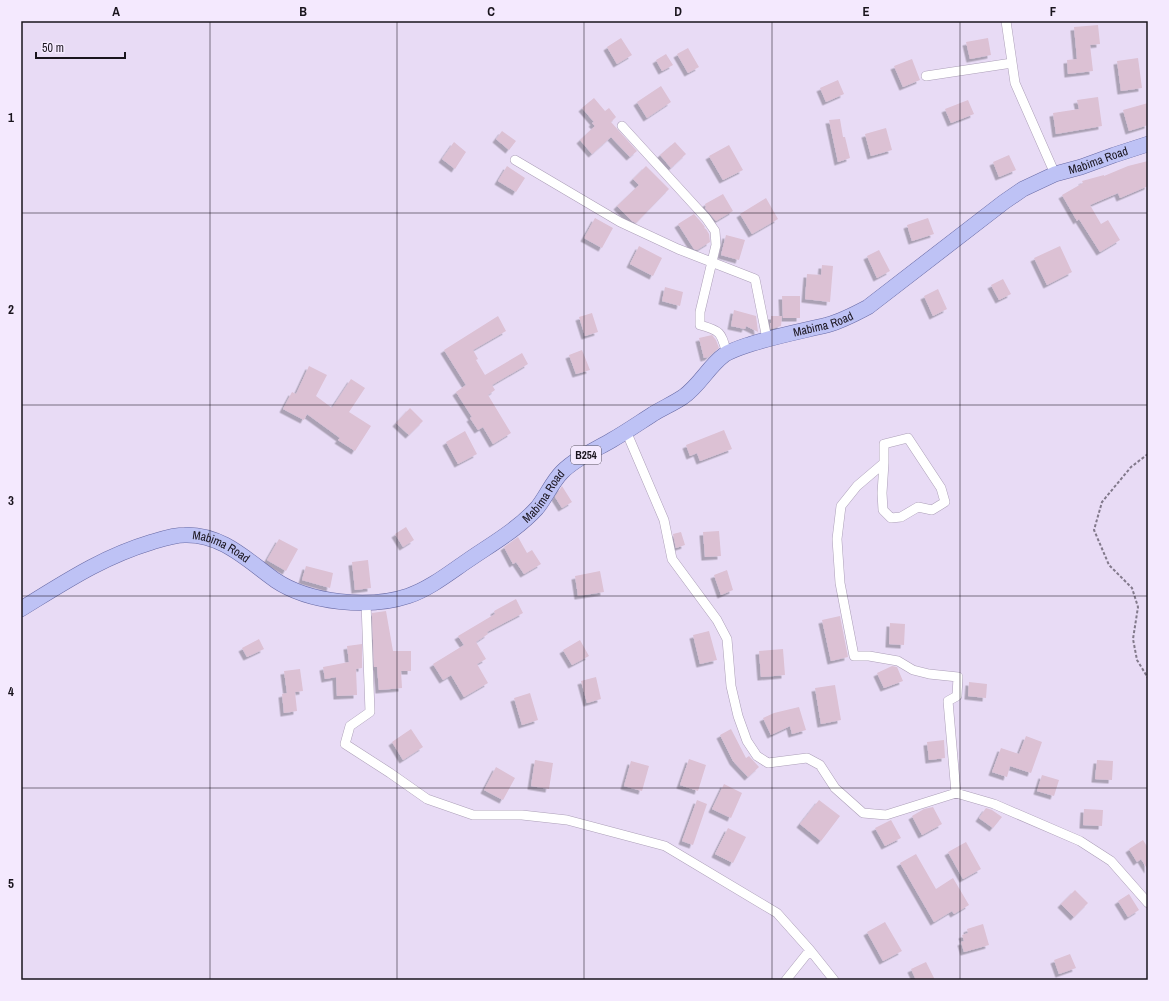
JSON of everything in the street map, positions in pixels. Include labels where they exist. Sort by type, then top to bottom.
[{"type":"main road","name":"Mabima Road","points":[[21,608],[111,556],[167,538],[184,535],[214,539],[229,546],[277,581],[292,589],[349,603],[394,600],[410,595],[429,586],[510,532],[536,509],[562,473],[573,463],[683,396],[699,383],[710,368],[727,354],[736,349],[767,339],[830,324],[850,317],[868,308],[1004,202],[1023,189],[1055,174],[1081,167],[1148,144]]},
{"type":"street","points":[[1006,21],[1015,83],[1055,174]]},
{"type":"street","points":[[926,76],[1012,63]]},
{"type":"street","points":[[622,126],[706,218],[715,231],[716,245],[700,312],[700,325],[713,329],[722,335],[727,354]]},
{"type":"street","points":[[515,160],[620,222],[678,250],[755,279],[767,339]]},
{"type":"street","points":[[626,431],[664,520],[672,559],[717,620],[726,640],[731,686],[738,716],[747,741],[757,756],[768,763],[807,758],[820,765],[835,788],[863,813],[886,815],[956,793],[994,804],[1080,841],[1111,861],[1148,902]]},
{"type":"street","points":[[884,463],[882,492],[883,510],[891,518],[901,517],[918,507],[932,510],[945,502],[942,488],[908,438],[884,444],[884,463],[857,486],[841,506],[838,539],[840,584],[854,656],[869,656],[898,661],[913,670],[929,674],[958,677],[957,696],[948,701],[956,793]]},
{"type":"street","points":[[366,603],[370,712],[350,726],[345,744],[427,799],[473,816],[522,815],[567,820],[665,846],[777,913],[834,980]]},
{"type":"street","points":[[786,980],[810,950]]},
{"type":"path","points":[[1148,454],[1131,467],[1102,502],[1094,530],[1109,565],[1132,588],[1138,608],[1133,639],[1137,660],[1148,678]]},
{"type":"building","points":[[1098,25],[1100,44],[1090,45],[1093,71],[1068,74],[1067,60],[1077,59],[1074,27]]},
{"type":"building","points":[[621,38],[632,55],[617,64],[607,47]]},
{"type":"building","points":[[988,38],[991,55],[970,59],[966,42]]},
{"type":"building","points":[[688,48],[699,67],[688,73],[677,54]]},
{"type":"building","points":[[666,54],[673,65],[662,71],[656,60]]},
{"type":"building","points":[[1138,58],[1142,88],[1121,91],[1117,61]]},
{"type":"building","points":[[912,59],[920,80],[903,87],[894,66]]},
{"type":"building","points":[[838,80],[844,94],[826,102],[820,88]]},
{"type":"building","points":[[661,86],[671,102],[647,118],[637,102]]},
{"type":"building","points":[[1098,97],[1102,126],[1056,134],[1053,113],[1079,109],[1077,100]]},
{"type":"building","points":[[594,98],[605,111],[609,108],[616,117],[611,122],[637,151],[630,157],[611,137],[592,154],[580,140],[595,126],[592,123],[594,122],[582,108]]},
{"type":"building","points":[[968,100],[974,114],[951,123],[945,109]]},
{"type":"building","points":[[1148,103],[1148,125],[1129,131],[1123,110]]},
{"type":"building","points":[[840,119],[843,137],[845,137],[850,158],[838,162],[829,120]]},
{"type":"building","points":[[886,128],[892,150],[871,156],[865,134]]},
{"type":"building","points":[[502,131],[516,141],[509,150],[496,139]]},
{"type":"building","points":[[454,142],[466,152],[455,169],[442,159]]},
{"type":"building","points":[[675,142],[686,154],[671,168],[660,155]]},
{"type":"building","points":[[729,145],[743,170],[723,180],[709,156]]},
{"type":"building","points":[[1009,155],[1016,170],[999,177],[993,162]]},
{"type":"building","points":[[1148,161],[1148,186],[1120,198],[1118,193],[1090,205],[1101,224],[1108,220],[1120,240],[1100,252],[1079,219],[1077,221],[1062,195],[1083,183],[1082,181],[1104,176],[1128,166]]},
{"type":"building","points":[[507,166],[525,178],[516,192],[498,181]]},
{"type":"building","points":[[646,166],[669,189],[636,223],[617,206],[639,185],[633,179]]},
{"type":"building","points":[[723,194],[733,211],[716,221],[705,208],[705,204]]},
{"type":"building","points":[[766,198],[778,219],[752,234],[740,214]]},
{"type":"building","points":[[694,214],[709,234],[710,242],[697,250],[694,249],[678,224]]},
{"type":"building","points":[[595,218],[613,228],[602,248],[584,238]]},
{"type":"building","points":[[928,218],[934,234],[912,241],[907,225]]},
{"type":"building","points":[[726,235],[745,240],[739,260],[721,255]]},
{"type":"building","points":[[639,246],[662,258],[653,276],[630,264]]},
{"type":"building","points":[[1060,246],[1072,272],[1047,285],[1034,258]]},
{"type":"building","points":[[879,250],[890,271],[877,278],[867,256]]},
{"type":"building","points":[[822,265],[833,266],[830,302],[805,299],[807,274],[821,275]]},
{"type":"building","points":[[1003,279],[1011,294],[999,300],[991,285]]},
{"type":"building","points":[[665,287],[683,292],[680,306],[662,301]]},
{"type":"building","points":[[938,289],[947,309],[933,316],[924,296]]},
{"type":"building","points":[[782,296],[800,296],[800,318],[783,318]]},
{"type":"building","points":[[734,310],[756,316],[758,332],[746,326],[745,329],[731,326]]},
{"type":"building","points":[[592,313],[598,332],[585,336],[579,317]]},
{"type":"building","points":[[498,316],[506,331],[473,350],[478,359],[476,360],[485,375],[522,353],[528,364],[492,385],[495,390],[488,395],[511,433],[493,444],[483,427],[478,430],[470,418],[472,417],[456,392],[466,385],[444,350]]},
{"type":"building","points":[[771,316],[782,316],[781,326],[771,329]]},
{"type":"building","points":[[712,335],[719,348],[708,357],[704,358],[699,338]]},
{"type":"building","points":[[582,350],[590,370],[576,374],[569,355]]},
{"type":"building","points":[[309,366],[327,375],[316,396],[332,408],[351,379],[365,388],[349,412],[371,426],[355,451],[338,440],[340,438],[307,414],[304,420],[283,409],[292,392],[296,394]]},
{"type":"building","points":[[410,408],[423,421],[409,435],[396,423]]},
{"type":"building","points":[[724,430],[732,449],[700,461],[697,453],[690,456],[686,445]]},
{"type":"building","points":[[465,431],[477,454],[458,464],[446,442]]},
{"type":"building","points":[[562,486],[572,502],[562,508],[555,497]]},
{"type":"building","points":[[406,527],[414,540],[403,547],[395,534]]},
{"type":"building","points":[[719,531],[721,556],[705,557],[703,532]]},
{"type":"building","points":[[681,532],[685,545],[676,548],[673,534]]},
{"type":"building","points":[[518,537],[527,553],[532,550],[541,564],[524,574],[516,562],[513,564],[504,547]]},
{"type":"building","points":[[279,539],[298,549],[286,571],[267,560]]},
{"type":"building","points":[[368,560],[371,588],[355,590],[352,562]]},
{"type":"building","points":[[306,566],[333,573],[330,588],[302,580]]},
{"type":"building","points":[[727,570],[733,590],[721,595],[714,575]]},
{"type":"building","points":[[600,571],[604,592],[578,596],[575,576]]},
{"type":"building","points":[[516,599],[523,613],[487,632],[488,634],[476,642],[486,659],[477,664],[488,683],[464,697],[451,675],[443,680],[433,664],[464,645],[458,636],[495,614],[494,611]]},
{"type":"building","points":[[386,611],[393,651],[411,651],[411,671],[401,671],[402,688],[379,690],[377,667],[374,667],[372,613]]},
{"type":"building","points":[[840,616],[848,657],[831,661],[822,620]]},
{"type":"building","points":[[890,623],[905,624],[904,645],[889,644]]},
{"type":"building","points":[[709,631],[717,660],[700,664],[693,635]]},
{"type":"building","points":[[259,639],[264,649],[247,657],[242,648]]},
{"type":"building","points":[[580,640],[589,656],[572,665],[563,650]]},
{"type":"building","points":[[362,644],[362,668],[356,669],[357,695],[337,696],[336,677],[325,679],[323,667],[349,662],[347,646]]},
{"type":"building","points":[[783,649],[785,675],[761,677],[759,651]]},
{"type":"building","points":[[892,666],[897,667],[903,681],[884,688],[877,673]]},
{"type":"building","points":[[300,669],[303,691],[295,692],[297,711],[284,713],[282,694],[287,693],[284,671]]},
{"type":"building","points":[[596,677],[601,699],[587,703],[581,681]]},
{"type":"building","points":[[969,682],[987,684],[986,698],[968,696]]},
{"type":"building","points":[[835,685],[841,720],[821,724],[815,688]]},
{"type":"building","points":[[530,693],[538,720],[522,725],[514,698]]},
{"type":"building","points":[[799,707],[806,730],[792,734],[790,726],[771,735],[763,718],[774,713]]},
{"type":"building","points":[[411,729],[423,747],[403,760],[392,742]]},
{"type":"building","points":[[731,729],[746,758],[749,756],[759,767],[748,777],[733,761],[720,735]]},
{"type":"building","points":[[1026,736],[1042,742],[1031,773],[1010,766],[1007,777],[992,772],[1001,748],[1019,754]]},
{"type":"building","points":[[944,740],[945,758],[929,760],[927,742]]},
{"type":"building","points":[[689,759],[706,765],[698,791],[680,785]]},
{"type":"building","points":[[535,760],[553,763],[549,789],[531,786]]},
{"type":"building","points":[[1097,760],[1113,761],[1112,780],[1095,779]]},
{"type":"building","points":[[631,761],[649,766],[642,791],[624,786]]},
{"type":"building","points":[[496,767],[515,778],[503,800],[484,790]]},
{"type":"building","points":[[1042,775],[1059,780],[1054,796],[1037,791]]},
{"type":"building","points":[[724,784],[742,793],[731,818],[712,809]]},
{"type":"building","points":[[697,800],[707,804],[693,845],[682,841]]},
{"type":"building","points":[[819,800],[840,816],[821,841],[800,824]]},
{"type":"building","points":[[933,807],[942,824],[922,835],[912,816],[924,809]]},
{"type":"building","points":[[986,808],[1002,817],[993,828],[979,818]]},
{"type":"building","points":[[1084,809],[1103,810],[1102,826],[1083,825]]},
{"type":"building","points":[[891,820],[901,838],[885,846],[875,828]]},
{"type":"building","points":[[728,828],[746,837],[733,863],[715,854]]},
{"type":"building","points":[[1143,840],[1148,848],[1148,870],[1141,859],[1137,862],[1129,849]]},
{"type":"building","points":[[966,842],[981,869],[963,879],[948,852]]},
{"type":"building","points":[[916,854],[936,889],[953,878],[969,905],[954,914],[952,911],[934,922],[900,863]]},
{"type":"building","points":[[1075,890],[1088,903],[1074,917],[1061,904]]},
{"type":"building","points":[[1129,894],[1139,910],[1128,917],[1118,901]]},
{"type":"building","points":[[885,922],[902,951],[883,961],[867,932]]},
{"type":"building","points":[[983,924],[989,945],[964,952],[961,942],[964,941],[962,935],[968,933],[967,929]]},
{"type":"building","points":[[1070,954],[1076,968],[1059,974],[1054,960]]},
{"type":"building","points":[[926,962],[935,980],[916,980],[911,969]]}]
